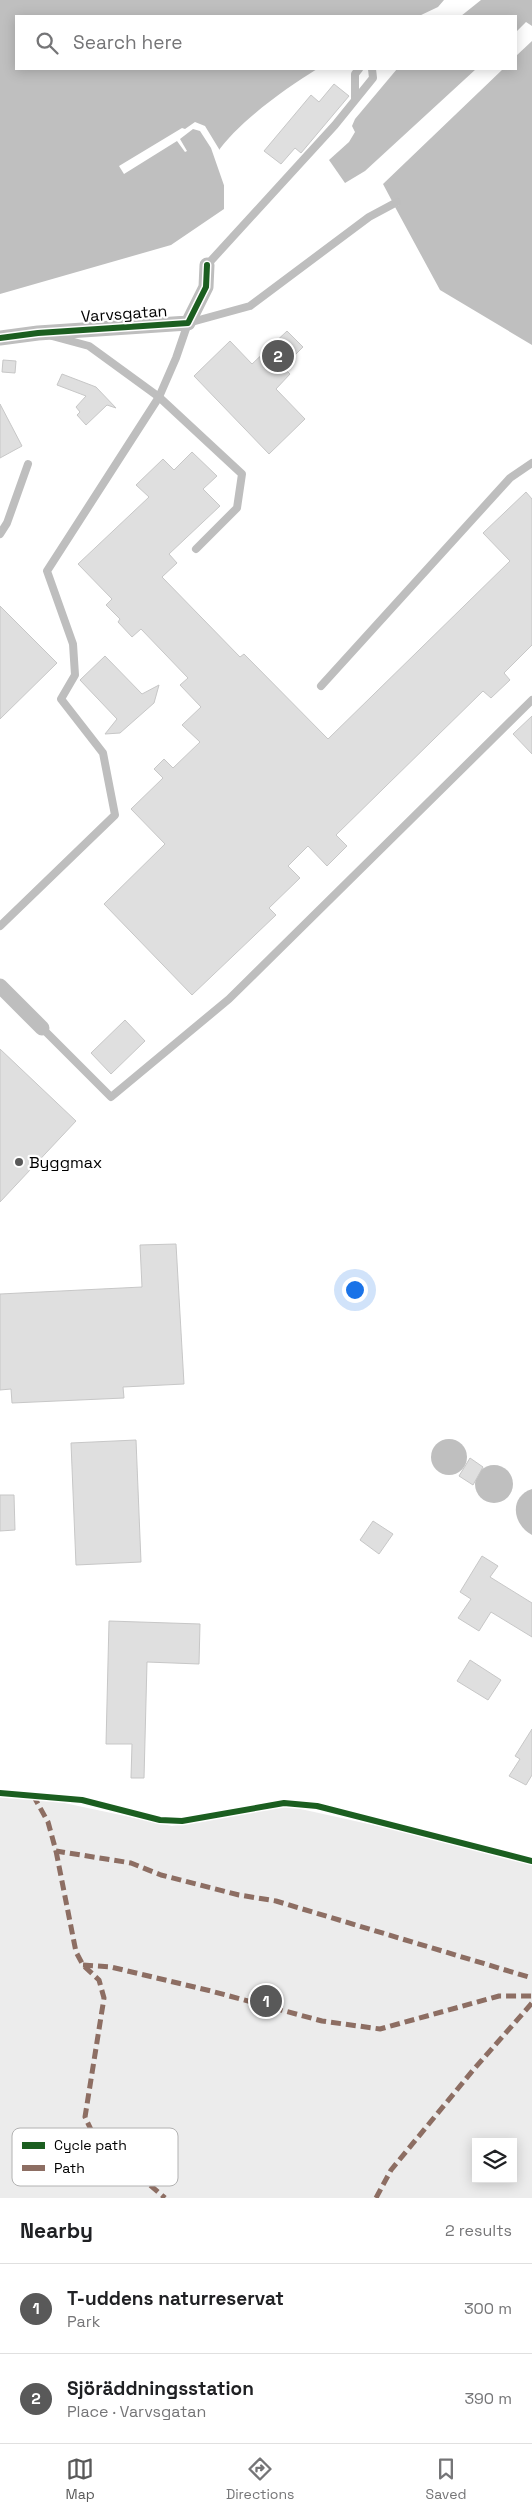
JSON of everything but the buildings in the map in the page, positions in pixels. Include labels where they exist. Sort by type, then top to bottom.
[{"type":"street","name":"Varvsgatan","points":[[0,338],[38,333],[188,323],[206,287],[207,265]]},
{"type":"street","points":[[0,986],[42,1028]]},
{"type":"lane","points":[[355,101],[355,74],[358,70]]},
{"type":"lane","name":"Varvsgatan","points":[[207,265],[355,101],[373,78],[372,70]]},
{"type":"lane","points":[[0,926],[115,815],[103,753],[61,699],[75,675],[73,644],[46,571],[159,397],[176,358],[188,323],[250,306],[369,217],[397,202]]},
{"type":"lane","points":[[38,333],[89,346],[159,397],[242,474],[237,508],[196,549]]},
{"type":"lane","points":[[321,686],[510,478],[532,463]]},
{"type":"lane","points":[[0,534],[7,523],[28,464]]},
{"type":"lane","points":[[42,1028],[111,1097],[229,999],[532,700]]},
{"type":"shaded area","points":[[0,0],[444,0],[438,7],[421,15],[15,15],[15,70],[315,70],[249,118],[217,153],[224,179],[224,209],[171,245],[0,294]]},
{"type":"shaded area","points":[[481,0],[532,0],[532,26],[526,22],[517,31],[517,15],[462,15]]},
{"type":"shaded area","points":[[532,41],[532,345],[440,290],[395,207],[399,205],[392,201],[383,184],[502,70],[517,70],[517,55]]},
{"type":"shaded area","points":[[396,70],[475,70],[365,171],[345,183],[329,160],[349,142],[355,132],[352,126],[355,119]]},
{"type":"shaded area","points":[[449,1439],[456,1440],[462,1444],[466,1450],[466,1464],[462,1470],[456,1474],[449,1475],[442,1474],[436,1470],[432,1464],[431,1457],[432,1450],[436,1444],[442,1440]]},
{"type":"shaded area","points":[[494,1465],[507,1471],[513,1484],[507,1497],[494,1503],[481,1497],[475,1484],[481,1471]]},
{"type":"shaded area","points":[[532,1489],[532,1535],[521,1525],[517,1518],[516,1504],[524,1493]]},
{"type":"shaded area","points":[[0,1797],[41,1798],[172,1826],[287,1806],[532,1860],[532,2198],[0,2198]]},
{"type":"pier","points":[[195,122],[205,126],[219,149],[226,178],[227,194],[211,148],[200,131],[193,129],[180,139],[187,151],[185,152],[177,141],[124,174],[119,166]]},
{"type":"marked path","points":[[33,1795],[48,1822],[56,1851],[131,1863],[161,1875],[239,1895],[276,1901],[532,1978]]},
{"type":"marked path","points":[[56,1851],[76,1952],[83,1965],[99,1980],[104,1998],[85,2117],[90,2128]]},
{"type":"marked path","points":[[83,1965],[111,1967],[211,1991],[322,2021],[380,2029],[499,1996],[532,1996]]},
{"type":"marked path","points":[[376,2198],[391,2170],[474,2069],[532,2003]]},
{"type":"marked path","points":[[151,2186],[165,2198]]},
{"type":"cycle path","points":[[0,338],[38,333],[188,323],[206,287],[207,265]]},
{"type":"cycle path","points":[[0,1793],[82,1800],[160,1820],[182,1821],[284,1803],[317,1806],[532,1861]]},
{"type":"place","name":"Sjöräddningsstation","points":[[278,356]]},
{"type":"place","name":"Byggmax","points":[[19,1162]]},
{"type":"place","name":"T-uddens naturreservat","points":[[266,2001]]}]
